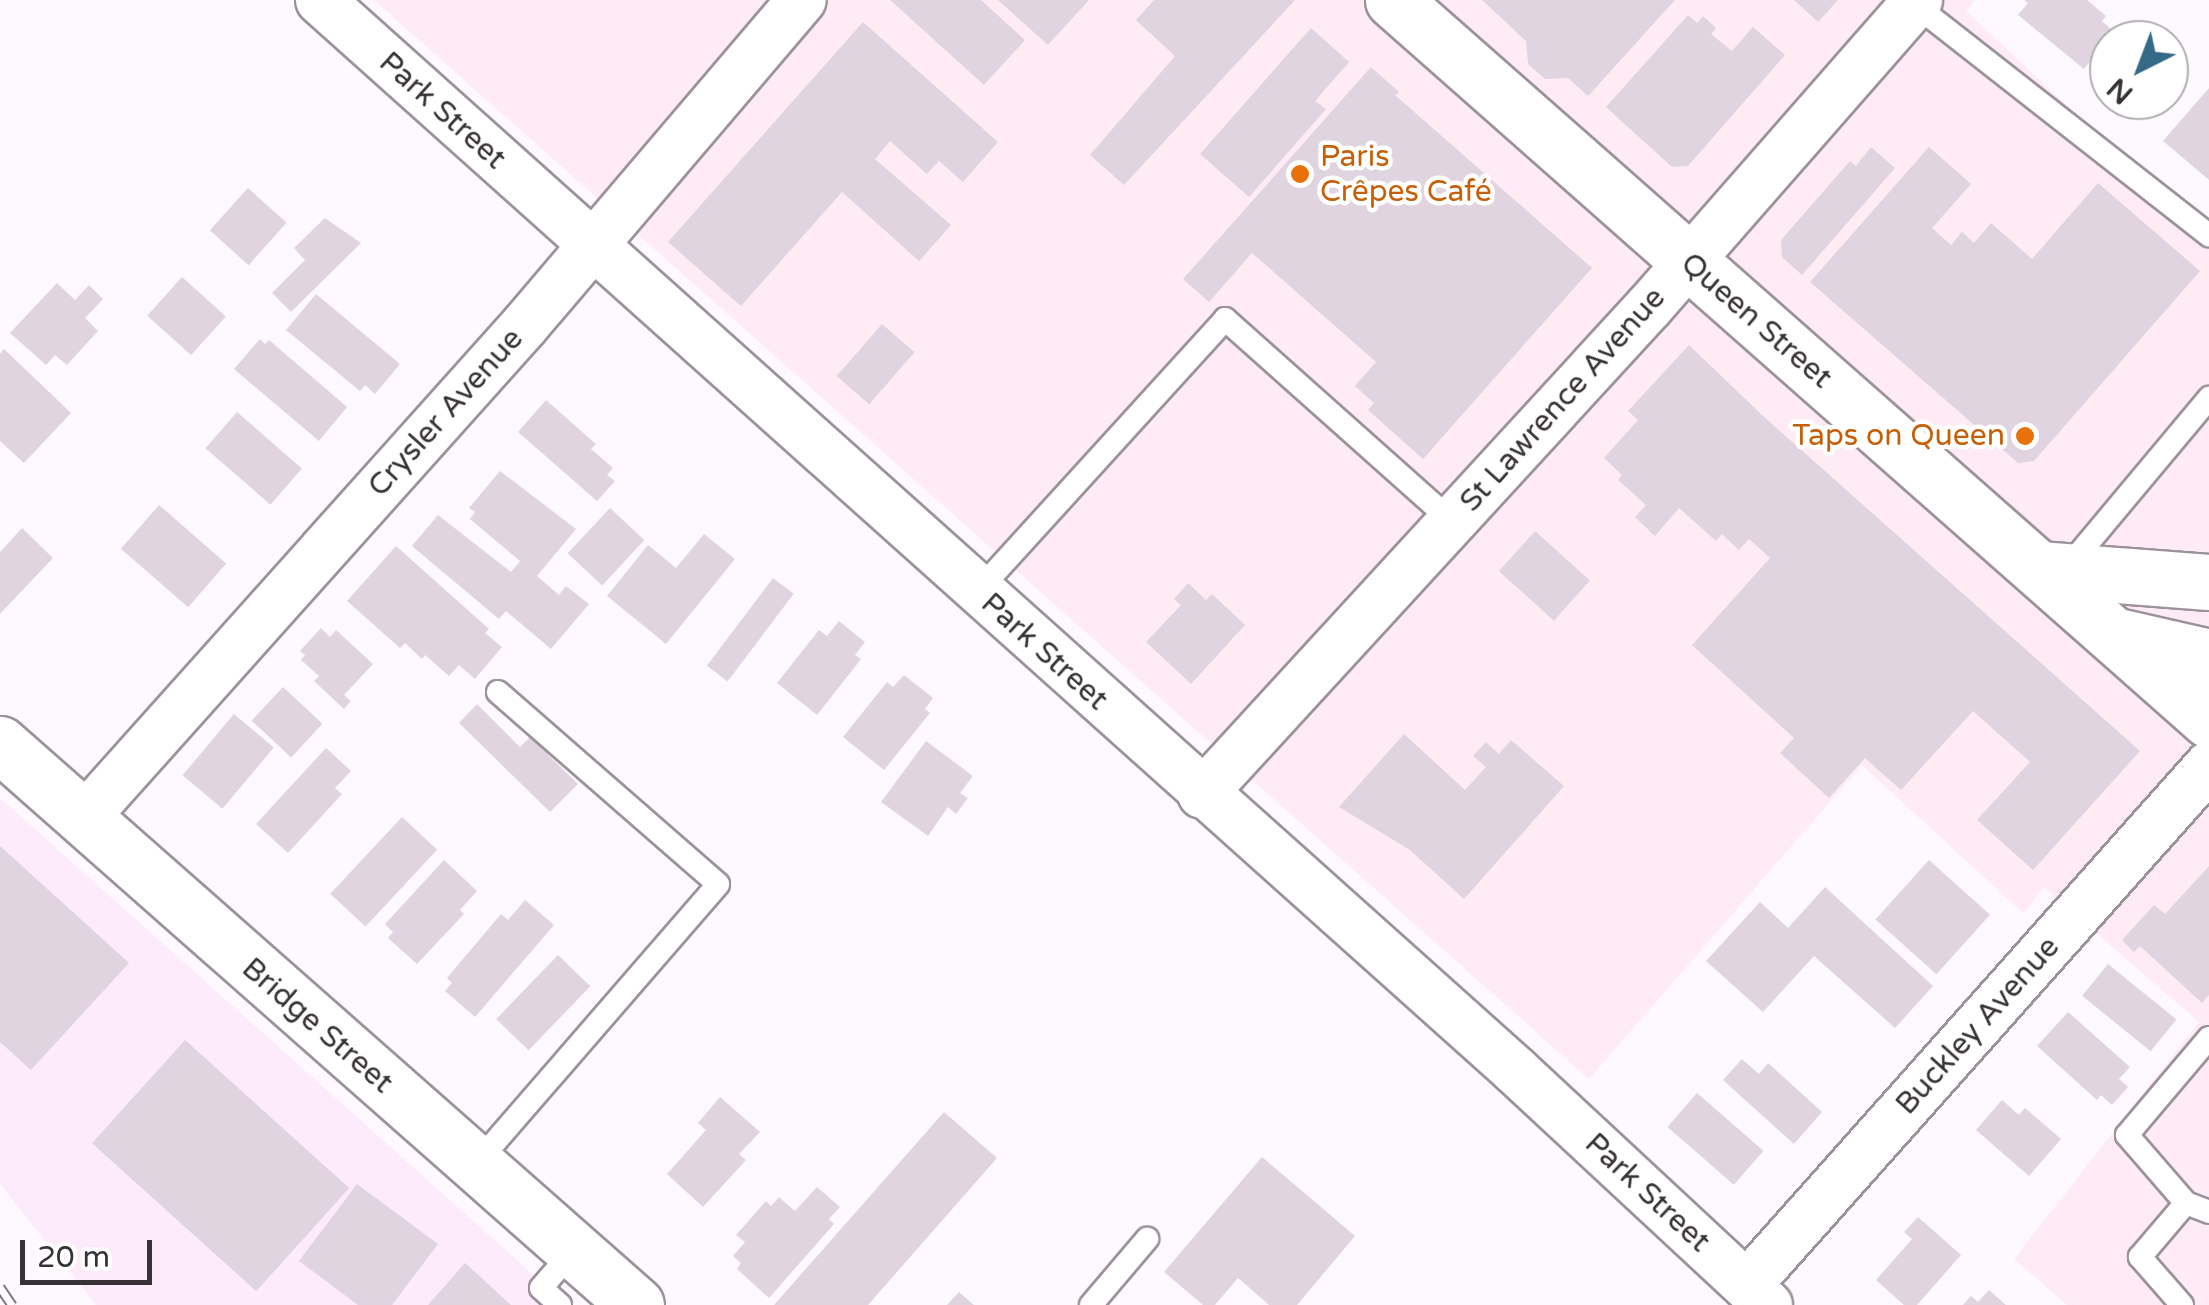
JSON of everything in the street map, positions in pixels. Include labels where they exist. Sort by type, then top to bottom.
[{"type":"street","name":"Park Street","points":[[320,0],[1202,794],[1516,1071],[1758,1295]]},
{"type":"street","name":"Crysler Avenue","points":[[83,819],[512,340],[802,0]]},
{"type":"street","name":"Queen Street","points":[[1393,0],[1687,262],[2052,570],[2114,635],[2209,720]]},
{"type":"street","name":"St Lawrence Avenue","points":[[1202,794],[1687,262],[1916,2]]},
{"type":"street","points":[[2052,570],[2209,582]]},
{"type":"street","points":[[2114,635],[2209,657]]},
{"type":"street","name":"Bridge Street","points":[[0,744],[636,1305]]},
{"type":"street","name":"Buckley Avenue","points":[[1758,1295],[2209,766]]},
{"type":"lane","points":[[1916,2],[2209,235]]},
{"type":"lane","points":[[978,592],[1224,319],[1452,521]]},
{"type":"lane","points":[[2052,570],[2205,410]]},
{"type":"lane","points":[[476,1166],[718,884],[498,692]]},
{"type":"lane","points":[[2209,1038],[2127,1135],[2186,1204],[2209,1212]]},
{"type":"lane","points":[[2182,1305],[2140,1257],[2186,1204]]},
{"type":"lane","points":[[1091,1305],[1147,1239]]},
{"type":"lane","points":[[560,1305],[540,1288],[573,1250]]},
{"type":"shaded area","points":[[374,0],[1975,0],[1966,11],[2209,239],[2209,1305],[2067,1305],[2014,1259],[2199,1022],[2043,887],[2024,914],[1862,765],[1589,1079]]},
{"type":"shaded area","points":[[0,798],[567,1305],[96,1305],[0,1184]]},
{"type":"building","points":[[890,0],[981,0],[1025,40],[984,85]]},
{"type":"building","points":[[998,0],[1089,0],[1048,45]]},
{"type":"building","points":[[1154,0],[1295,0],[1124,185],[1090,155],[1175,56],[1136,20]]},
{"type":"building","points":[[1482,0],[1675,0],[1588,96],[1568,78],[1545,79],[1528,64],[1526,41]]},
{"type":"building","points":[[1794,0],[1838,0],[1818,22]]},
{"type":"building","points":[[2024,0],[2087,0],[2106,16],[2103,20],[2089,20],[2089,63],[2084,69],[2018,15],[2028,3]]},
{"type":"building","points":[[1688,15],[1697,23],[1703,16],[1716,28],[1711,34],[1732,51],[1753,27],[1785,55],[1688,166],[1672,167],[1606,107]]},
{"type":"building","points":[[863,22],[998,142],[963,182],[939,161],[927,174],[890,141],[875,159],[951,225],[919,261],[842,192],[741,306],[668,242]]},
{"type":"building","points":[[1311,28],[1349,62],[1315,101],[1326,109],[1249,197],[1200,154]]},
{"type":"building","points":[[1371,67],[1399,92],[1395,95],[1592,268],[1423,459],[1368,410],[1374,403],[1355,386],[1376,362],[1252,253],[1209,302],[1183,279]]},
{"type":"building","points":[[2209,88],[2209,180],[2163,141],[2181,120],[2189,120],[2189,111]]},
{"type":"building","points":[[1871,147],[1895,168],[1802,275],[1782,257],[1781,240],[1850,161],[1856,166]]},
{"type":"building","points":[[1929,147],[1971,184],[1932,228],[1951,245],[1962,232],[1974,243],[1991,223],[2032,259],[2098,183],[2200,271],[2034,461],[2018,463],[1810,282]]},
{"type":"building","points":[[248,188],[287,223],[249,265],[210,230]]},
{"type":"building","points":[[325,218],[361,243],[291,312],[272,293],[305,260],[294,248]]},
{"type":"building","points":[[182,277],[226,316],[191,355],[147,316]]},
{"type":"building","points":[[57,283],[75,300],[89,285],[103,299],[85,318],[98,331],[67,365],[55,355],[46,365],[10,333]]},
{"type":"building","points":[[316,294],[400,364],[375,394],[365,385],[360,391],[286,330]]},
{"type":"building","points":[[882,324],[914,352],[869,404],[837,376]]},
{"type":"building","points":[[260,339],[265,344],[269,340],[347,407],[319,441],[234,369]]},
{"type":"building","points":[[1689,345],[1763,416],[2140,751],[2033,870],[1977,820],[2030,762],[1973,711],[1901,790],[1865,758],[1829,798],[1780,753],[1794,738],[1692,645],[1770,558],[1749,539],[1739,550],[1722,534],[1716,541],[1679,508],[1655,536],[1635,517],[1646,505],[1618,480],[1622,475],[1604,458],[1638,420],[1628,411]]},
{"type":"building","points":[[4,349],[71,413],[24,463],[0,441],[0,354]]},
{"type":"building","points":[[546,400],[596,444],[591,449],[613,468],[607,475],[615,481],[597,501],[518,432]]},
{"type":"building","points":[[237,412],[302,468],[270,505],[206,448]]},
{"type":"building","points":[[500,471],[576,529],[537,576],[559,595],[566,586],[589,604],[551,649],[506,611],[499,619],[412,546],[438,515],[511,572],[520,561],[470,519],[475,512],[469,508]]},
{"type":"building","points":[[159,505],[226,563],[188,607],[121,549]]},
{"type":"building","points":[[610,508],[644,540],[602,585],[568,553]]},
{"type":"building","points":[[22,528],[53,558],[0,614],[0,552]]},
{"type":"building","points":[[1535,531],[1590,581],[1554,621],[1499,571]]},
{"type":"building","points":[[704,534],[735,559],[666,644],[607,596],[648,545],[676,568]]},
{"type":"building","points":[[396,546],[489,629],[485,633],[502,647],[475,679],[459,665],[449,676],[405,643],[400,648],[347,601]]},
{"type":"building","points":[[773,578],[794,594],[728,681],[707,666]]},
{"type":"building","points":[[1188,583],[1206,600],[1212,594],[1245,625],[1191,684],[1146,642],[1181,605],[1174,599]]},
{"type":"building","points":[[839,621],[865,642],[855,655],[861,659],[817,715],[777,683],[819,630],[827,636]]},
{"type":"building","points":[[321,628],[330,637],[336,630],[373,664],[344,695],[351,701],[344,709],[314,681],[319,676],[301,660],[305,655],[300,651]]},
{"type":"building","points":[[904,675],[933,698],[925,709],[930,713],[884,770],[843,737],[887,682],[893,687]]},
{"type":"building","points":[[283,687],[322,724],[291,757],[252,721]]},
{"type":"building","points":[[477,704],[520,747],[530,737],[578,784],[550,812],[459,723]]},
{"type":"building","points":[[234,714],[274,747],[222,809],[183,775]]},
{"type":"building","points":[[1404,734],[1465,790],[1486,767],[1473,756],[1486,742],[1499,754],[1511,740],[1564,786],[1464,899],[1410,850],[1339,807]]},
{"type":"building","points":[[926,741],[973,776],[960,793],[968,798],[956,814],[948,807],[928,836],[881,802]]},
{"type":"building","points":[[326,748],[351,771],[335,788],[342,794],[288,853],[256,824]]},
{"type":"building","points":[[402,817],[437,850],[365,927],[330,894]]},
{"type":"building","points":[[0,846],[129,963],[31,1070],[0,1042]]},
{"type":"building","points":[[444,860],[477,891],[460,910],[464,914],[417,964],[388,938],[393,932],[385,924]]},
{"type":"building","points":[[1929,860],[1990,915],[1936,974],[1875,919]]},
{"type":"building","points":[[2209,866],[2209,995],[2202,1003],[2140,946],[2134,952],[2122,940],[2154,905],[2165,914]]},
{"type":"building","points":[[1825,887],[1933,986],[1895,1028],[1814,956],[1763,1012],[1706,961],[1760,902],[1788,928]]},
{"type":"building","points":[[525,900],[554,925],[475,1017],[445,991],[452,983],[447,978],[501,914],[508,920]]},
{"type":"building","points":[[558,955],[590,986],[529,1050],[496,1019]]},
{"type":"building","points":[[2108,964],[2176,1019],[2151,1051],[2082,996]]},
{"type":"building","points":[[2068,1012],[2130,1067],[2119,1079],[2128,1087],[2112,1105],[2101,1095],[2097,1100],[2037,1046]]},
{"type":"building","points":[[185,1040],[349,1188],[256,1291],[92,1143]]},
{"type":"building","points":[[1742,1059],[1759,1074],[1768,1063],[1822,1112],[1794,1144],[1723,1080]]},
{"type":"building","points":[[1697,1093],[1763,1151],[1734,1185],[1667,1127]]},
{"type":"building","points":[[720,1097],[760,1132],[739,1154],[746,1160],[703,1207],[667,1174],[706,1130],[698,1123]]},
{"type":"building","points":[[2002,1100],[2019,1115],[2025,1108],[2061,1139],[2029,1176],[1976,1130]]},
{"type":"building","points":[[944,1112],[997,1158],[868,1305],[774,1305]]},
{"type":"building","points":[[1262,1157],[1355,1236],[1297,1305],[1269,1305],[1238,1278],[1215,1305],[1203,1305],[1164,1272]]},
{"type":"building","points":[[357,1184],[438,1244],[392,1305],[358,1305],[299,1261]]},
{"type":"building","points":[[817,1187],[840,1207],[829,1219],[834,1224],[769,1298],[737,1269],[741,1263],[733,1256],[745,1242],[736,1235],[766,1201],[771,1206],[779,1197],[795,1211]]},
{"type":"building","points":[[1918,1217],[1961,1255],[1917,1305],[1904,1305],[1876,1280],[1912,1239],[1904,1232]]},
{"type":"building","points":[[465,1263],[511,1305],[428,1305]]},
{"type":"building","points":[[1989,1290],[2006,1305],[1963,1305],[1971,1296],[1978,1302]]},
{"type":"building","points":[[959,1292],[974,1305],[947,1305]]},
{"type":"railway","points":[[0,1287],[12,1305]]},
{"type":"place","name":"Paris Crêpes Café","points":[[1300,174]]},
{"type":"place","name":"Taps on Queen","points":[[2025,436]]}]
